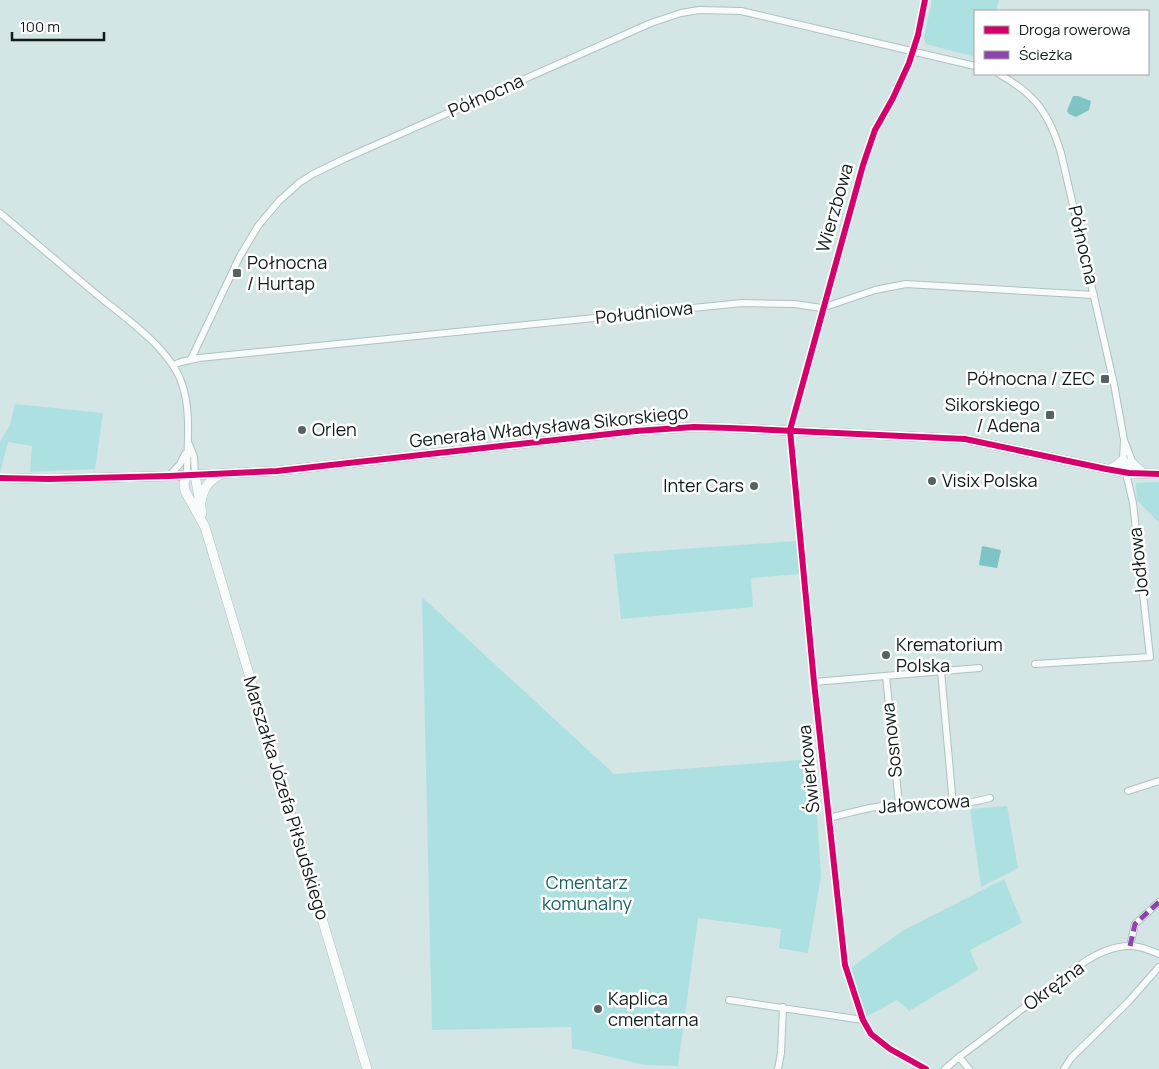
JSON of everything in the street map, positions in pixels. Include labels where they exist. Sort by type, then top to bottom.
[{"type":"street","name":"Wierzbowa","points":[[790,430],[822,308],[870,142],[902,80],[913,51],[925,0]]},
{"type":"street","name":"Północna","points":[[191,359],[250,238],[268,213],[299,183],[312,174],[346,158],[651,23],[682,13],[699,10],[741,11],[974,66]]},
{"type":"street","name":"Północna","points":[[1001,75],[1027,92],[1039,105],[1054,130],[1061,153],[1114,384],[1124,440],[1127,473]]},
{"type":"street","points":[[0,213],[141,332],[173,365],[185,394],[189,442],[194,457],[191,475]]},
{"type":"street","name":"Południowa","points":[[191,359],[742,304],[794,304],[822,308],[875,290],[906,284],[1094,294]]},
{"type":"street","points":[[173,365],[191,359]]},
{"type":"street","name":"Generała Władysława Sikorskiego","points":[[0,478],[48,479],[169,476],[299,469],[636,431],[694,427],[965,439],[1109,470],[1127,473],[1159,474]]},
{"type":"street","name":"Świerkowa","points":[[790,430],[814,682],[845,965],[864,1020],[871,1034],[926,1069]]},
{"type":"street","points":[[169,476],[180,464],[187,451],[189,442]]},
{"type":"street","points":[[187,451],[191,475]]},
{"type":"street","points":[[1109,470],[1127,461],[1144,474]]},
{"type":"street","name":"Jodłowa","points":[[1035,664],[1150,657],[1133,503],[1127,473]]},
{"type":"street","points":[[200,504],[206,486],[213,478],[221,474]]},
{"type":"street","name":"Marszałka Józefa Piłsudskiego","points":[[191,475],[367,1069]]},
{"type":"street","name":"Marszałka Józefa Piłsudskiego","points":[[191,475],[184,483],[185,491],[205,526]]},
{"type":"street","points":[[814,682],[979,668]]},
{"type":"street","points":[[940,671],[953,805]]},
{"type":"street","name":"Sosnowa","points":[[886,676],[899,804]]},
{"type":"street","points":[[1128,791],[1159,781]]},
{"type":"street","name":"Jałowcowa","points":[[829,818],[865,808],[899,804],[953,805],[990,798]]},
{"type":"street","points":[[1130,946],[1135,924],[1159,902]]},
{"type":"street","name":"Okrężna","points":[[945,1069],[1073,971],[1106,951],[1130,946],[1144,947],[1159,954]]},
{"type":"street","points":[[1064,1069],[1071,1058],[1128,1002],[1159,967]]},
{"type":"street","points":[[729,1000],[864,1020]]},
{"type":"street","points":[[778,1069],[783,1007]]},
{"type":"street","points":[[959,1057],[969,1069]]},
{"type":"green space","points":[[932,0],[999,0],[996,10],[974,10],[974,57],[926,44],[924,37]]},
{"type":"green space","points":[[15,404],[103,413],[95,469],[30,472],[32,446],[8,442],[0,473],[0,442],[10,425]]},
{"type":"green space","points":[[1159,482],[1159,523],[1137,500],[1136,483]]},
{"type":"green space","points":[[797,541],[800,574],[751,578],[753,607],[621,619],[614,554]]},
{"type":"green space","name":"Cmentarz komunalny","points":[[422,597],[614,774],[813,759],[821,876],[808,953],[779,948],[781,929],[698,918],[678,1066],[645,1065],[572,1048],[571,1027],[432,1030]]},
{"type":"green space","points":[[1007,806],[1018,868],[981,887],[970,809]]},
{"type":"green space","points":[[1004,879],[1022,923],[970,950],[978,970],[909,1011],[897,1000],[866,1017],[851,968],[902,931]]},
{"type":"shaded area","points":[[1073,96],[1091,101],[1089,110],[1076,117],[1069,114],[1067,111]]},
{"type":"shaded area","points":[[982,546],[1001,550],[997,568],[979,565]]},
{"type":"marked path","points":[[1130,946],[1135,924],[1159,902]]},
{"type":"cycle path","points":[[925,0],[918,35],[909,63],[893,98],[875,130],[863,165],[790,430],[814,682],[845,965],[863,1020],[871,1034],[890,1049],[926,1069]]},
{"type":"cycle path","points":[[0,478],[49,479],[169,476],[277,471],[636,431],[694,427],[965,439],[1106,469],[1129,473],[1159,474]]},
{"type":"place","name":"Połnocna / Hurtap","points":[[237,273]]},
{"type":"place","name":"Północna / ZEC","points":[[1105,379]]},
{"type":"place","name":"Sikorskiego / Adena","points":[[1050,415]]},
{"type":"place","name":"Orlen","points":[[302,430]]},
{"type":"place","name":"Visix Polska","points":[[932,481]]},
{"type":"place","name":"Inter Cars","points":[[754,486]]},
{"type":"place","name":"Krematorium Polska","points":[[886,655]]},
{"type":"place","name":"Kaplica cmentarna","points":[[598,1009]]}]
